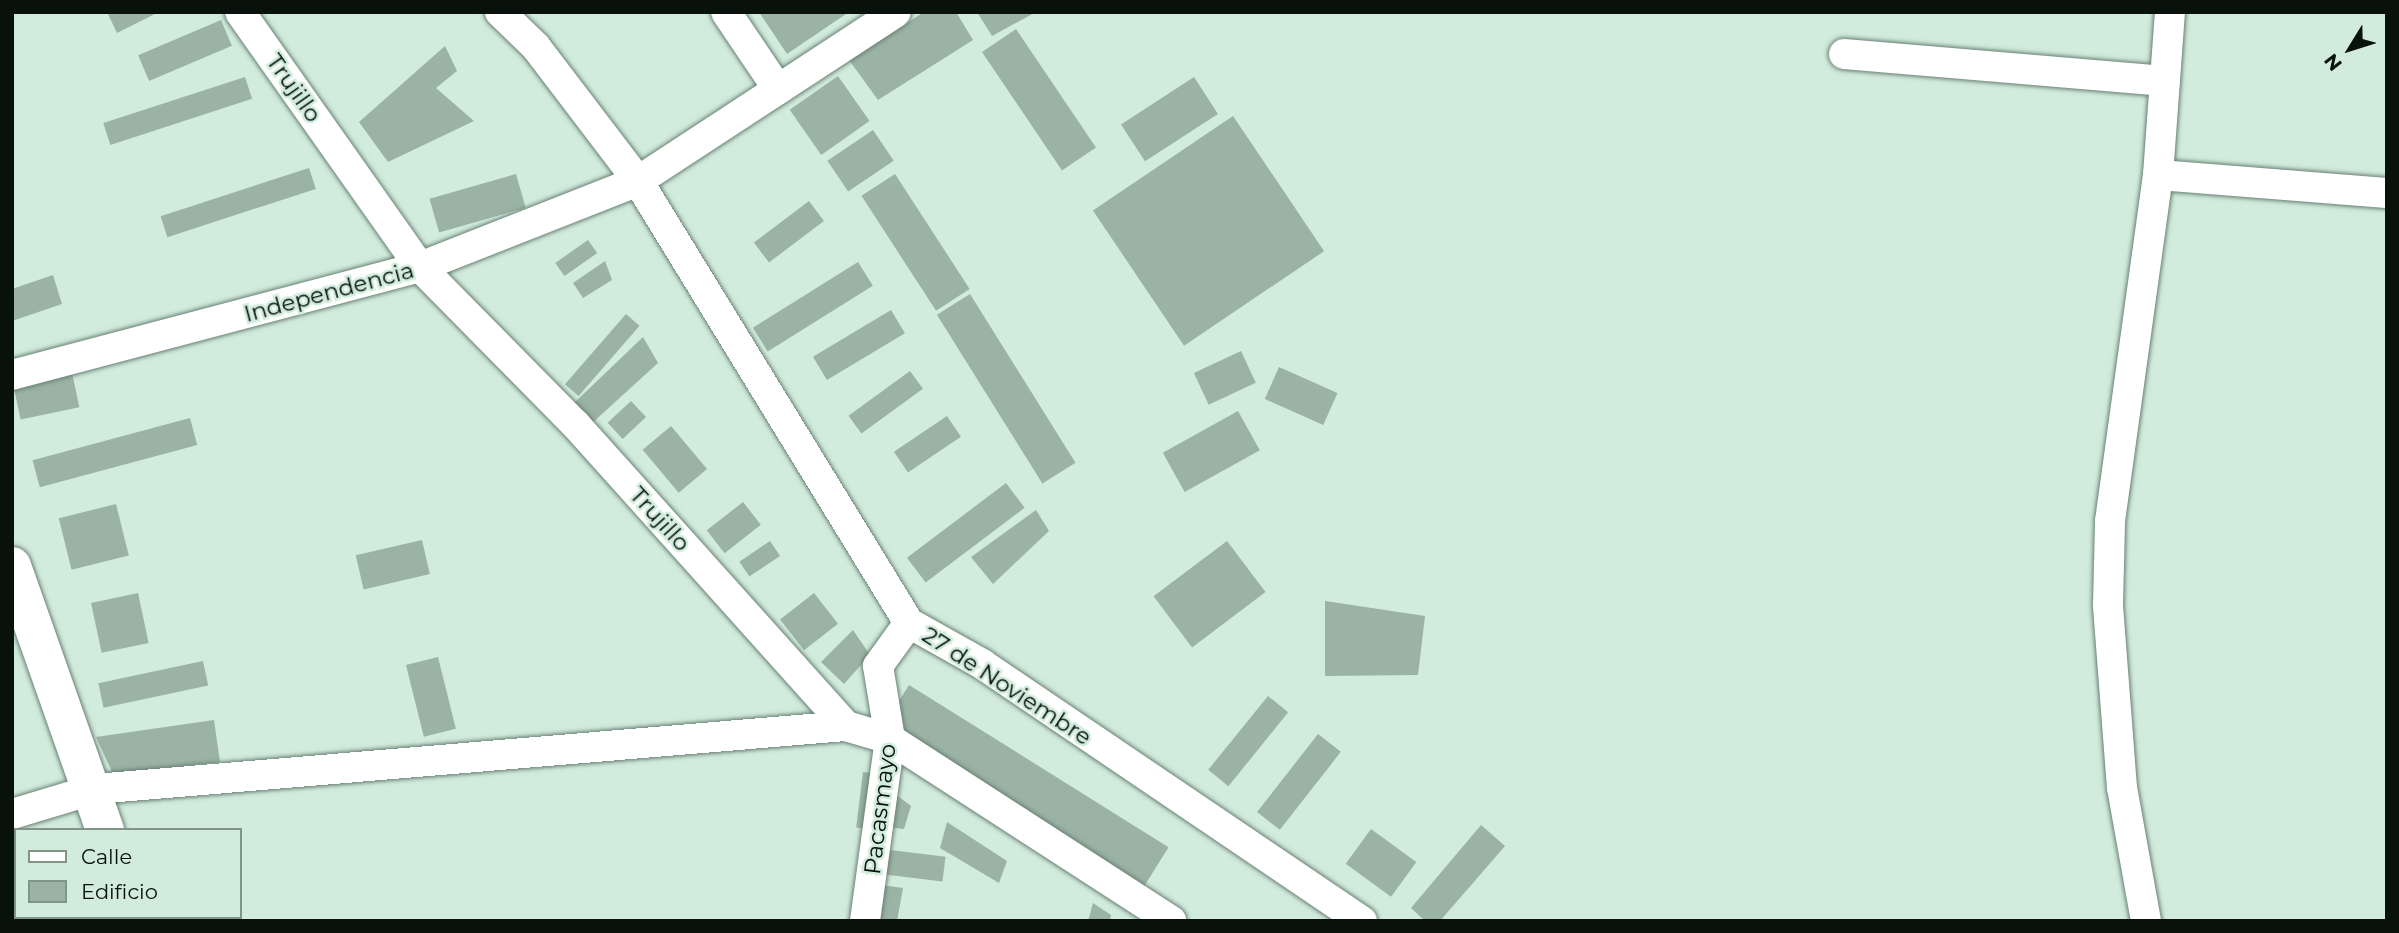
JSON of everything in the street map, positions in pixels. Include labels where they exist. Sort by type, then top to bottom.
[{"type":"main road","points":[[12,566],[95,789],[105,828]]},
{"type":"street","name":"Trujillo","points":[[240,12],[420,267],[575,424],[846,726]]},
{"type":"street","name":"27 de Noviembre","points":[[500,12],[536,47],[638,181],[909,623],[982,664],[1362,921]]},
{"type":"street","points":[[726,12],[778,89]]},
{"type":"street","name":"Independencia","points":[[12,375],[420,267],[638,181],[896,12]]},
{"type":"street","points":[[2146,921],[2122,788],[2108,605],[2110,521],[2158,175],[2171,12]]},
{"type":"street","points":[[1844,54],[2165,81]]},
{"type":"street","points":[[2158,175],[2387,193]]},
{"type":"street","name":"Pacasmayo","points":[[865,921],[891,739],[878,666],[909,623]]},
{"type":"street","points":[[12,814],[95,789],[846,726],[891,739],[1171,921]]},
{"type":"building","points":[[107,12],[159,12],[117,33]]},
{"type":"building","points":[[759,12],[849,12],[787,54]]},
{"type":"building","points":[[924,12],[956,12],[973,40],[878,100],[849,60]]},
{"type":"building","points":[[977,12],[1036,12],[992,36]]},
{"type":"building","points":[[221,20],[232,46],[149,81],[138,55]]},
{"type":"building","points":[[1016,29],[1096,148],[1062,170],[982,52]]},
{"type":"building","points":[[445,46],[457,71],[436,88],[474,121],[388,162],[359,122]]},
{"type":"building","points":[[838,76],[870,121],[821,155],[790,110]]},
{"type":"building","points":[[245,77],[252,99],[110,145],[103,123]]},
{"type":"building","points":[[1194,77],[1218,114],[1145,161],[1121,124]]},
{"type":"building","points":[[1233,116],[1324,251],[1184,346],[1093,211]]},
{"type":"building","points":[[873,130],[894,161],[848,191],[827,161]]},
{"type":"building","points":[[309,168],[316,189],[167,237],[161,216]]},
{"type":"building","points":[[516,174],[526,208],[439,232],[429,199]]},
{"type":"building","points":[[895,174],[970,289],[936,311],[861,196]]},
{"type":"building","points":[[809,201],[824,221],[769,262],[754,243]]},
{"type":"building","points":[[588,240],[597,253],[564,276],[555,263]]},
{"type":"building","points":[[605,261],[612,280],[583,298],[573,283]]},
{"type":"building","points":[[858,262],[873,286],[768,351],[753,328]]},
{"type":"building","points":[[53,275],[62,304],[12,321],[12,289]]},
{"type":"building","points":[[970,294],[1075,463],[1042,483],[937,315]]},
{"type":"building","points":[[891,310],[905,333],[827,380],[813,357]]},
{"type":"building","points":[[626,314],[640,326],[579,396],[565,384]]},
{"type":"building","points":[[643,337],[658,363],[591,424],[573,404]]},
{"type":"building","points":[[1241,351],[1256,383],[1209,405],[1194,373]]},
{"type":"building","points":[[1279,367],[1337,393],[1323,425],[1265,399]]},
{"type":"building","points":[[71,368],[79,407],[21,420],[12,380]]},
{"type":"building","points":[[910,371],[923,389],[861,433],[849,416]]},
{"type":"building","points":[[631,401],[646,417],[623,439],[608,423]]},
{"type":"building","points":[[1238,411],[1260,450],[1185,492],[1163,453]]},
{"type":"building","points":[[947,416],[961,437],[908,473],[894,452]]},
{"type":"building","points":[[190,418],[197,445],[40,487],[33,460]]},
{"type":"building","points":[[671,426],[707,469],[679,493],[643,450]]},
{"type":"building","points":[[1006,483],[1025,508],[926,582],[907,558]]},
{"type":"building","points":[[743,502],[761,525],[725,553],[707,530]]},
{"type":"building","points":[[116,504],[129,555],[72,570],[59,518]]},
{"type":"building","points":[[1036,510],[1049,531],[993,584],[971,557]]},
{"type":"building","points":[[422,540],[430,574],[364,589],[356,555]]},
{"type":"building","points":[[770,541],[780,556],[749,577],[739,562]]},
{"type":"building","points":[[1227,541],[1266,592],[1192,647],[1154,596]]},
{"type":"building","points":[[138,593],[149,643],[102,653],[91,603]]},
{"type":"building","points":[[814,593],[838,624],[804,650],[780,619]]},
{"type":"building","points":[[1325,601],[1425,616],[1418,675],[1325,676]]},
{"type":"building","points":[[853,630],[870,655],[844,684],[821,662]]},
{"type":"building","points":[[438,657],[456,729],[424,737],[406,665]]},
{"type":"building","points":[[203,661],[208,685],[104,708],[98,683]]},
{"type":"building","points":[[909,685],[1169,847],[1144,886],[885,724]]},
{"type":"building","points":[[1268,696],[1288,712],[1228,786],[1208,770]]},
{"type":"building","points":[[214,720],[220,762],[113,774],[96,737]]},
{"type":"building","points":[[1318,734],[1341,752],[1280,830],[1257,812]]},
{"type":"building","points":[[863,772],[871,773],[864,829],[856,828]]},
{"type":"building","points":[[874,778],[911,806],[904,829],[869,825]]},
{"type":"building","points":[[947,822],[1007,861],[999,883],[940,848]]},
{"type":"building","points":[[1481,825],[1505,846],[1440,921],[1425,921],[1411,908]]},
{"type":"building","points":[[1371,829],[1416,862],[1391,897],[1346,864]]},
{"type":"building","points":[[882,849],[946,857],[942,882],[879,874]]},
{"type":"building","points":[[881,885],[903,888],[897,921],[878,920]]},
{"type":"building","points":[[1093,903],[1111,915],[1110,921],[1088,921]]}]
